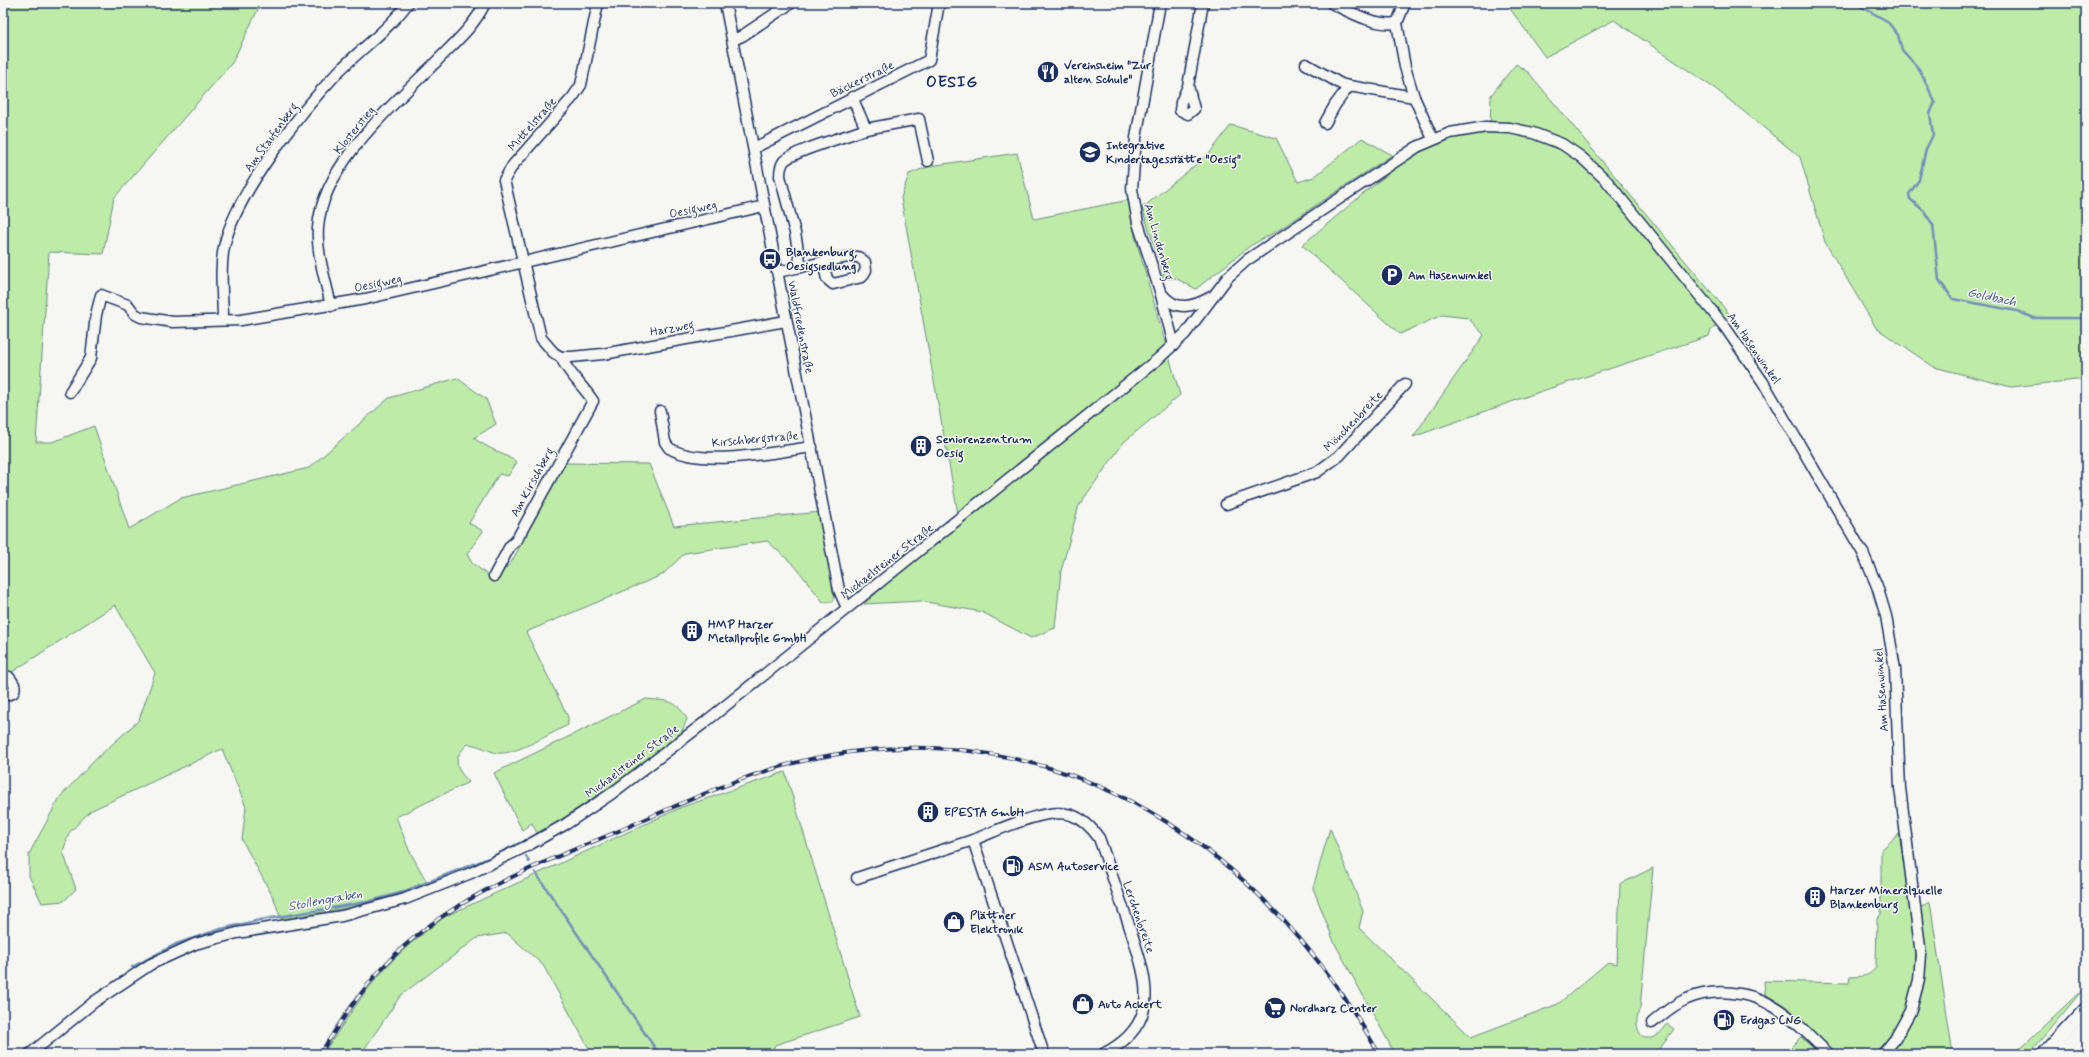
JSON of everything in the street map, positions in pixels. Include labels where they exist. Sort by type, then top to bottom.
[{"type":"highway","points":[[2045,1054],[2086,1010]]},
{"type":"highway","points":[[2063,1054],[2086,1030]]},
{"type":"street","name":"Am Staufenberg","points":[[223,320],[222,262],[224,247],[230,228],[248,191],[278,144],[320,93],[408,3]]},
{"type":"street","name":"Klosterstieg","points":[[331,306],[318,244],[318,229],[323,200],[332,183],[361,138],[471,26],[485,3]]},
{"type":"street","name":"Mittelstraße","points":[[523,262],[504,180],[509,170],[573,97],[581,85],[598,3]]},
{"type":"street","name":"Waldfriedenstraße","points":[[725,3],[839,590],[847,608]]},
{"type":"street","points":[[733,40],[742,36],[791,3]]},
{"type":"street","name":"Bäckerstraße","points":[[754,148],[852,97],[929,60],[939,3]]},
{"type":"street","name":"Am Lindenberg","points":[[1160,3],[1136,138],[1132,176],[1133,200],[1138,223],[1160,291],[1174,345]]},
{"type":"street","points":[[1188,86],[1203,3]]},
{"type":"street","points":[[1331,3],[1361,18],[1385,24],[1397,23]]},
{"type":"street","points":[[1405,3],[1397,23],[1405,66],[1414,97],[1433,139]]},
{"type":"street","points":[[1306,64],[1341,84],[1414,97]]},
{"type":"street","points":[[1325,123],[1348,86]]},
{"type":"street","points":[[852,97],[866,130]]},
{"type":"street","points":[[801,267],[780,176],[780,168],[785,161],[798,153],[866,130],[919,119],[928,161]]},
{"type":"street","name":"Am Hasenwinkel","points":[[1174,345],[1185,334],[1212,296],[1236,269],[1264,247],[1404,155],[1433,139],[1450,133],[1477,128],[1522,130],[1543,136],[1562,144],[1581,156],[1598,171],[1741,349],[1783,416],[1863,553],[1882,600],[1893,650],[1900,788],[1921,950],[1919,980],[1911,1010],[1895,1039],[1883,1054]]},
{"type":"street","name":"Oesigweg","points":[[70,392],[91,358],[100,295],[128,304],[141,317],[173,322],[241,320],[331,306],[764,206]]},
{"type":"street","points":[[523,262],[541,338],[554,353],[561,357]]},
{"type":"street","points":[[777,272],[823,262]]},
{"type":"street","points":[[1160,291],[1172,304],[1187,307],[1198,304],[1212,296]]},
{"type":"street","name":"Harzweg","points":[[561,357],[603,354],[786,321]]},
{"type":"street","name":"Michaelsteiner Straße","points":[[30,1054],[94,1002],[151,964],[195,944],[237,933],[342,916],[405,899],[471,873],[525,847],[566,824],[611,794],[704,723],[1049,448],[1174,345]]},
{"type":"street","name":"Am Kirschberg","points":[[494,576],[510,546],[516,541],[593,401],[584,387],[566,368],[561,357]]},
{"type":"street","name":"Mönchenbreite","points":[[1226,504],[1317,472],[1339,456],[1405,384]]},
{"type":"street","name":"Kirschbergstraße","points":[[660,411],[665,442],[669,448],[691,456],[716,458],[753,455],[812,447]]},
{"type":"street","points":[[3,681],[8,677],[14,684],[15,690],[13,694],[3,696]]},
{"type":"street","name":"Lerchenbreite","points":[[857,878],[973,840],[1012,825],[1054,813],[1071,815],[1088,824],[1099,838],[1144,972],[1146,991],[1143,1011],[1129,1038],[1103,1054]]},
{"type":"street","points":[[973,840],[1044,1054]]},
{"type":"street","points":[[1652,1023],[1666,1011],[1687,999],[1710,994],[1739,994],[1754,997],[1773,1005],[1828,1054]]},
{"type":"green space","points":[[3,3],[261,3],[232,63],[114,198],[103,254],[49,252],[36,442],[52,442],[94,426],[129,529],[181,498],[309,468],[389,398],[457,378],[486,399],[496,424],[474,438],[484,445],[517,462],[508,476],[499,474],[469,523],[483,531],[467,554],[472,563],[494,580],[511,563],[564,463],[649,464],[674,526],[821,512],[835,594],[833,602],[823,602],[795,566],[767,541],[685,553],[662,575],[526,632],[568,717],[568,725],[524,747],[505,753],[498,753],[468,744],[459,754],[457,763],[458,768],[469,782],[396,817],[409,850],[428,884],[371,904],[281,919],[274,899],[242,840],[246,807],[222,749],[90,811],[69,833],[63,852],[76,889],[64,901],[42,903],[29,876],[29,854],[60,797],[97,758],[139,720],[155,673],[115,605],[9,674],[3,666]]},
{"type":"green space","points":[[1506,3],[2086,3],[2086,379],[2011,387],[1934,367],[1876,328],[1825,242],[1800,157],[1717,90],[1614,20],[1545,57]]},
{"type":"green space","points":[[1516,64],[1529,73],[1730,315],[1711,330],[1709,336],[1542,391],[1413,437],[1484,335],[1468,318],[1442,315],[1400,334],[1302,245],[1378,182],[1421,151],[1453,138],[1490,132],[1491,95]]},
{"type":"green space","points":[[1231,125],[1276,138],[1298,182],[1314,177],[1362,138],[1392,155],[1277,231],[1250,246],[1196,289],[1175,278],[1165,279],[1142,208],[1209,154]]},
{"type":"green space","points":[[1017,153],[1034,219],[1129,200],[1135,236],[1180,395],[1124,442],[1079,505],[1061,571],[1055,628],[1031,638],[982,612],[921,601],[864,604],[954,524],[958,514],[901,198],[909,174],[930,166]]},
{"type":"green space","points":[[646,699],[670,702],[675,704],[683,712],[687,719],[681,734],[648,761],[538,835],[532,823],[522,830],[494,773]]},
{"type":"green space","points":[[785,772],[860,1017],[775,1045],[771,1054],[592,1054],[543,965],[507,933],[477,938],[401,995],[361,1054],[323,1054],[359,1002],[389,964],[419,936],[444,917],[682,807]]},
{"type":"green space","points":[[1330,828],[1363,911],[1359,928],[1471,1037],[1558,1004],[1608,962],[1617,964],[1620,884],[1653,868],[1640,1008],[1637,1017],[1637,1025],[1639,1032],[1648,1038],[1654,1037],[1661,1032],[1667,1024],[1674,1029],[1656,1054],[1395,1054],[1334,942],[1313,888]]},
{"type":"green space","points":[[1899,834],[1915,934],[1914,985],[1904,1014],[1887,1040],[1873,1054],[1837,1054],[1782,1004],[1765,994],[1764,981],[1849,983],[1850,977],[1865,976],[1874,970],[1876,966],[1877,919],[1881,914],[1881,850]]},
{"type":"green space","points":[[1930,902],[1953,1054],[1890,1054],[1912,1018],[1918,1001],[1924,967],[1923,930],[1920,908]]},
{"type":"green space","points":[[2086,986],[2029,1054],[2014,1054]]},
{"type":"green space","points":[[1801,1037],[1820,1054],[1799,1054],[1791,1047]]},
{"type":"waterway","name":"Goldbach","points":[[1855,3],[1887,21],[1898,35],[1902,50],[1919,69],[1935,102],[1930,114],[1933,135],[1926,149],[1919,180],[1909,194],[1910,199],[1924,211],[1933,225],[1939,280],[1953,299],[2017,311],[2034,318],[2086,318]]},
{"type":"waterway","name":"Stollengraben","points":[[132,967],[176,944],[221,929],[260,920],[367,902],[400,893],[489,858],[520,843]]},
{"type":"waterway","name":"Stollengraben","points":[[526,856],[529,862]]},
{"type":"waterway","name":"Stollengraben","points":[[535,872],[659,1054]]},
{"type":"railway","points":[[320,1054],[342,1020],[366,987],[384,966],[409,942],[436,921],[465,902],[495,886],[557,857],[672,807],[751,776],[804,760],[832,755],[919,748],[1002,756],[1080,779],[1153,814],[1220,860],[1280,917],[1333,982],[1379,1054]]},
{"type":"place","name":"Vereinsheim \"Zur alten Schule\"","points":[[1048,72]]},
{"type":"place","name":"Integrative Kindertagesstätte \"Oesig\"","points":[[1090,152]]},
{"type":"place","name":"Blankenburg, Oesigsiedlung","points":[[770,259]]},
{"type":"place","name":"Am Hasenwinkel","points":[[1392,275]]},
{"type":"place","name":"Seniorenzentrum Oesig","points":[[921,446]]},
{"type":"place","name":"HMP Harzer Metallprofile GmbH","points":[[692,631]]},
{"type":"place","name":"EPESTA GmbH","points":[[928,812]]},
{"type":"place","name":"ASM Autoservice","points":[[1013,866]]},
{"type":"place","name":"Harzer Mineralquelle Blankenburg","points":[[1815,897]]},
{"type":"place","name":"Plättner Elektronik","points":[[954,922]]},
{"type":"place","name":"Auto Ackert","points":[[1083,1004]]},
{"type":"place","name":"Nordharz Center","points":[[1275,1008]]},
{"type":"place","name":"Erdgas CNG","points":[[1724,1020]]},
{"type":"district","name":"OESIG","points":[[952,81]]}]
